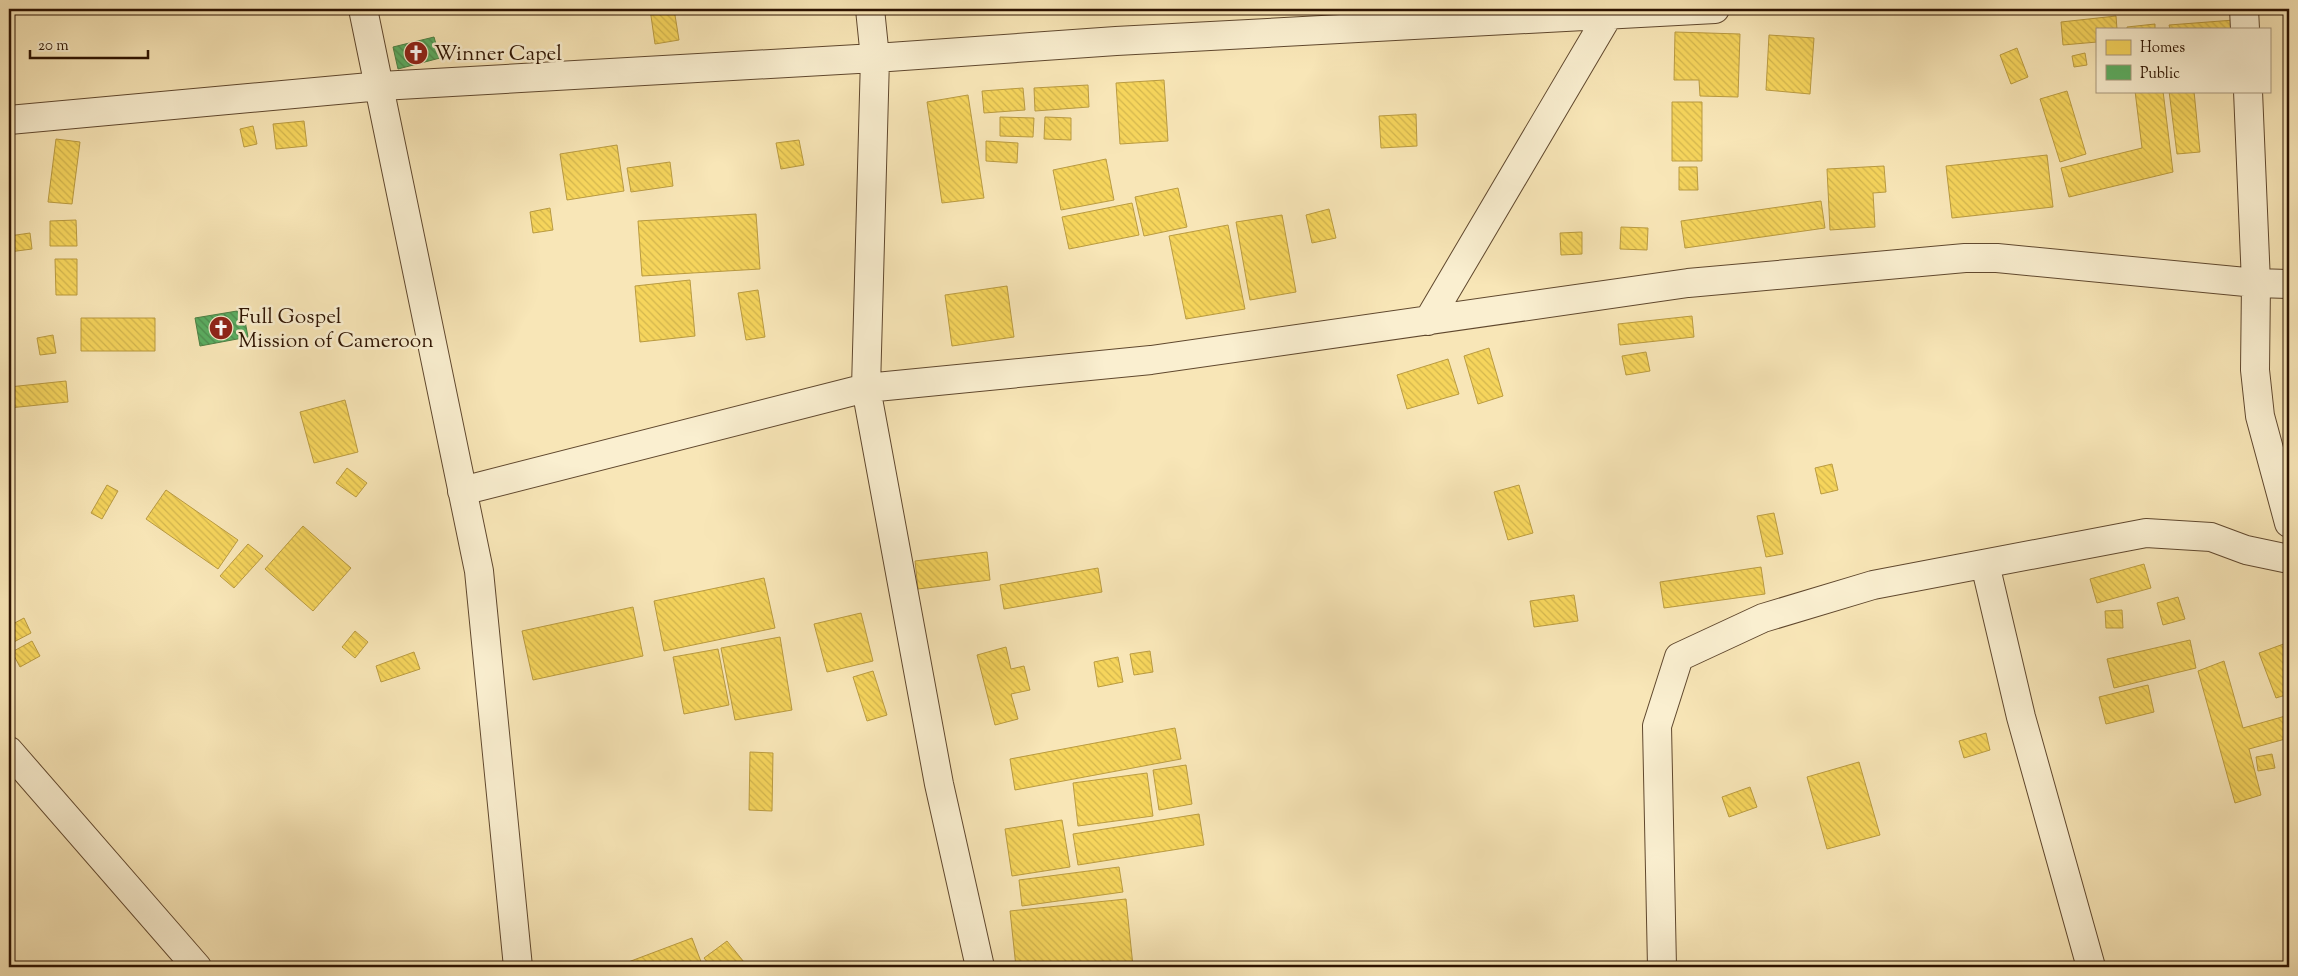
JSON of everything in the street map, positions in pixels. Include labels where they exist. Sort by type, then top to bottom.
[{"type":"street","points":[[363,9],[381,86],[479,571],[518,967]]},
{"type":"street","points":[[870,9],[875,58],[866,388],[939,784],[980,967]]},
{"type":"street","points":[[9,120],[381,86],[875,58],[1116,41],[1610,12],[1714,9]]},
{"type":"street","points":[[2244,9],[2245,28]]},
{"type":"street","points":[[1428,321],[1610,12]]},
{"type":"street","points":[[2248,92],[2256,283],[2255,370],[2260,416],[2289,523]]},
{"type":"street","points":[[462,491],[866,388],[1151,360],[1688,283],[1965,258],[2005,259],[2256,283],[2289,284]]},
{"type":"street","points":[[1662,967],[1657,726],[1679,657],[1763,618],[1874,586],[2146,533],[2211,537],[2246,550],[2289,559]]},
{"type":"street","points":[[1985,564],[2021,717],[2091,967]]},
{"type":"street","points":[[9,751],[196,967]]},
{"type":"building: Homes","points":[[650,9],[674,9],[679,40],[655,44]]},
{"type":"building: Homes","points":[[2116,16],[2117,28],[2096,28],[2096,42],[2063,45],[2061,22]]},
{"type":"building: Homes","points":[[2234,20],[2235,28],[2170,28],[2169,25]]},
{"type":"building: Homes","points":[[2155,24],[2155,28],[2127,27]]},
{"type":"building: Homes","points":[[1675,32],[1740,34],[1738,97],[1700,96],[1699,80],[1674,80]]},
{"type":"building: Homes","points":[[1769,35],[1814,38],[1810,94],[1766,90]]},
{"type":"building: Homes","points":[[2017,48],[2028,77],[2011,84],[2000,55]]},
{"type":"building: Homes","points":[[2085,53],[2087,65],[2074,67],[2072,56]]},
{"type":"building: Homes","points":[[1164,80],[1168,141],[1120,144],[1116,83]]},
{"type":"building: Homes","points":[[1088,85],[1089,107],[1035,111],[1034,88]]},
{"type":"building: Homes","points":[[1023,88],[1025,110],[984,113],[982,91]]},
{"type":"building: Homes","points":[[2067,91],[2086,154],[2060,162],[2040,99]]},
{"type":"building: Homes","points":[[2135,92],[2163,92],[2173,172],[2069,197],[2061,168],[2142,148]]},
{"type":"building: Homes","points":[[2169,92],[2194,92],[2200,152],[2177,154]]},
{"type":"building: Homes","points":[[968,95],[984,198],[942,203],[927,102]]},
{"type":"building: Homes","points":[[1672,102],[1702,102],[1702,161],[1672,161]]},
{"type":"building: Homes","points":[[1416,114],[1417,146],[1381,148],[1379,116]]},
{"type":"building: Homes","points":[[1000,117],[1034,118],[1033,137],[1000,136]]},
{"type":"building: Homes","points":[[1045,117],[1071,118],[1071,140],[1044,139]]},
{"type":"building: Homes","points":[[304,121],[307,146],[276,149],[273,124]]},
{"type":"building: Homes","points":[[253,126],[257,144],[244,147],[240,129]]},
{"type":"building: Homes","points":[[56,139],[80,142],[72,204],[48,202]]},
{"type":"building: Homes","points":[[799,140],[804,165],[781,169],[776,143]]},
{"type":"building: Homes","points":[[986,141],[1018,143],[1017,163],[986,161]]},
{"type":"building: Homes","points":[[617,145],[624,191],[567,200],[560,154]]},
{"type":"building: Homes","points":[[2047,155],[2053,207],[1952,218],[1946,166]]},
{"type":"building: Homes","points":[[1106,159],[1114,200],[1061,210],[1053,170]]},
{"type":"building: Homes","points":[[670,162],[673,186],[631,192],[627,168]]},
{"type":"building: Homes","points":[[1884,166],[1886,192],[1873,193],[1875,227],[1830,230],[1827,169]]},
{"type":"building: Homes","points":[[1679,167],[1697,167],[1698,190],[1679,190]]},
{"type":"building: Homes","points":[[1178,188],[1187,227],[1144,236],[1135,197]]},
{"type":"building: Homes","points":[[1821,201],[1825,228],[1685,248],[1681,221]]},
{"type":"building: Homes","points":[[1132,203],[1139,235],[1069,249],[1062,217]]},
{"type":"building: Homes","points":[[550,208],[553,230],[533,233],[530,212]]},
{"type":"building: Homes","points":[[1329,209],[1336,238],[1312,243],[1306,215]]},
{"type":"building: Homes","points":[[756,214],[760,269],[642,276],[638,221]]},
{"type":"building: Homes","points":[[1282,215],[1296,292],[1250,300],[1236,222]]},
{"type":"building: Homes","points":[[76,220],[77,246],[50,246],[50,221]]},
{"type":"building: Homes","points":[[1228,225],[1245,309],[1186,319],[1169,236]]},
{"type":"building: Homes","points":[[1621,227],[1648,228],[1647,250],[1620,249]]},
{"type":"building: Homes","points":[[1582,232],[1582,254],[1561,255],[1560,233]]},
{"type":"building: Homes","points":[[30,233],[32,249],[9,252],[9,236]]},
{"type":"building: Homes","points":[[55,259],[77,259],[77,295],[56,295]]},
{"type":"building: Homes","points":[[690,280],[695,336],[640,342],[635,286]]},
{"type":"building: Homes","points":[[1007,286],[1014,337],[952,346],[945,295]]},
{"type":"building: Homes","points":[[758,290],[765,337],[746,340],[738,293]]},
{"type":"building: Homes","points":[[1692,316],[1694,337],[1620,345],[1618,324]]},
{"type":"building: Homes","points":[[81,318],[155,318],[155,351],[81,351]]},
{"type":"building: Homes","points":[[53,335],[56,353],[40,355],[37,338]]},
{"type":"building: Homes","points":[[1489,348],[1503,396],[1478,404],[1464,356]]},
{"type":"building: Homes","points":[[1646,352],[1650,371],[1626,375],[1622,356]]},
{"type":"building: Homes","points":[[1448,359],[1459,394],[1407,409],[1397,375]]},
{"type":"building: Homes","points":[[66,381],[68,402],[9,408],[9,387]]},
{"type":"building: Homes","points":[[345,400],[358,452],[314,463],[300,412]]},
{"type":"building: Homes","points":[[1832,464],[1838,490],[1821,494],[1815,468]]},
{"type":"building: Homes","points":[[347,468],[367,483],[356,497],[336,483]]},
{"type":"building: Homes","points":[[107,485],[118,491],[102,519],[91,513]]},
{"type":"building: Homes","points":[[1519,485],[1533,533],[1508,540],[1494,492]]},
{"type":"building: Homes","points":[[166,490],[238,540],[218,569],[146,519]]},
{"type":"building: Homes","points":[[1774,513],[1783,554],[1766,557],[1757,516]]},
{"type":"building: Homes","points":[[303,526],[351,568],[313,611],[265,569]]},
{"type":"building: Homes","points":[[248,544],[263,556],[234,588],[220,576]]},
{"type":"building: Homes","points":[[987,552],[990,580],[918,589],[915,561]]},
{"type":"building: Homes","points":[[2144,564],[2151,588],[2097,603],[2090,579]]},
{"type":"building: Homes","points":[[1761,567],[1765,594],[1664,608],[1660,582]]},
{"type":"building: Homes","points":[[1098,568],[1102,592],[1004,609],[1000,585]]},
{"type":"building: Homes","points":[[764,578],[775,628],[664,651],[654,601]]},
{"type":"building: Homes","points":[[1574,595],[1578,621],[1534,627],[1530,601]]},
{"type":"building: Homes","points":[[2178,597],[2185,619],[2163,625],[2157,603]]},
{"type":"building: Homes","points":[[633,607],[643,656],[533,680],[522,631]]},
{"type":"building: Homes","points":[[2122,610],[2123,628],[2106,628],[2105,611]]},
{"type":"building: Homes","points":[[861,613],[873,661],[827,672],[814,624]]},
{"type":"building: Homes","points":[[24,618],[31,633],[10,644],[9,626]]},
{"type":"building: Homes","points":[[355,631],[368,642],[355,658],[342,647]]},
{"type":"building: Homes","points":[[780,637],[792,710],[735,720],[721,648]]},
{"type":"building: Homes","points":[[2190,640],[2196,668],[2114,688],[2107,659]]},
{"type":"building: Homes","points":[[32,641],[40,656],[20,667],[12,652]]},
{"type":"building: Homes","points":[[2289,642],[2289,694],[2276,698],[2259,653]]},
{"type":"building: Homes","points":[[1006,647],[1011,669],[1024,666],[1030,690],[1011,694],[1018,719],[995,725],[977,655]]},
{"type":"building: Homes","points":[[718,649],[729,705],[684,714],[673,657]]},
{"type":"building: Homes","points":[[1150,651],[1153,672],[1134,675],[1130,654]]},
{"type":"building: Homes","points":[[414,652],[420,669],[381,682],[376,666]]},
{"type":"building: Homes","points":[[1118,657],[1123,682],[1098,687],[1094,662]]},
{"type":"building: Homes","points":[[2224,661],[2243,728],[2289,715],[2289,738],[2249,749],[2261,795],[2235,803],[2198,671]]},
{"type":"building: Homes","points":[[873,671],[887,715],[867,721],[853,677]]},
{"type":"building: Homes","points":[[2148,685],[2154,712],[2106,724],[2099,697]]},
{"type":"building: Homes","points":[[1175,728],[1181,759],[1015,790],[1010,759]]},
{"type":"building: Homes","points":[[1986,733],[1990,750],[1964,758],[1959,741]]},
{"type":"building: Homes","points":[[750,752],[773,753],[772,811],[749,810]]},
{"type":"building: Homes","points":[[2272,754],[2275,768],[2258,771],[2256,757]]},
{"type":"building: Homes","points":[[1859,762],[1880,835],[1827,849],[1807,777]]},
{"type":"building: Homes","points":[[1186,765],[1192,804],[1159,810],[1153,770]]},
{"type":"building: Homes","points":[[1147,773],[1153,816],[1078,826],[1073,783]]},
{"type":"building: Homes","points":[[1750,787],[1757,807],[1729,817],[1722,797]]},
{"type":"building: Homes","points":[[1199,814],[1204,845],[1078,865],[1073,834]]},
{"type":"building: Homes","points":[[1062,820],[1070,867],[1012,876],[1005,829]]},
{"type":"building: Homes","points":[[1119,867],[1123,892],[1022,906],[1019,880]]},
{"type":"building: Homes","points":[[1126,899],[1133,966],[1016,967],[1010,911]]},
{"type":"building: Homes","points":[[692,938],[703,967],[615,967]]},
{"type":"building: Homes","points":[[727,941],[748,967],[711,967],[704,958]]},
{"type":"building: Public","name":"Winner Capel","points":[[434,37],[440,58],[398,69],[393,47]]},
{"type":"building: Public","name":"Full Gospel Mission of Cameroon","points":[[243,310],[248,337],[200,346],[195,318]]},
{"type":"place","name":"Winner Capel","points":[[416,53]]},
{"type":"place","name":"Full Gospel Mission of Cameroon","points":[[221,328]]}]
